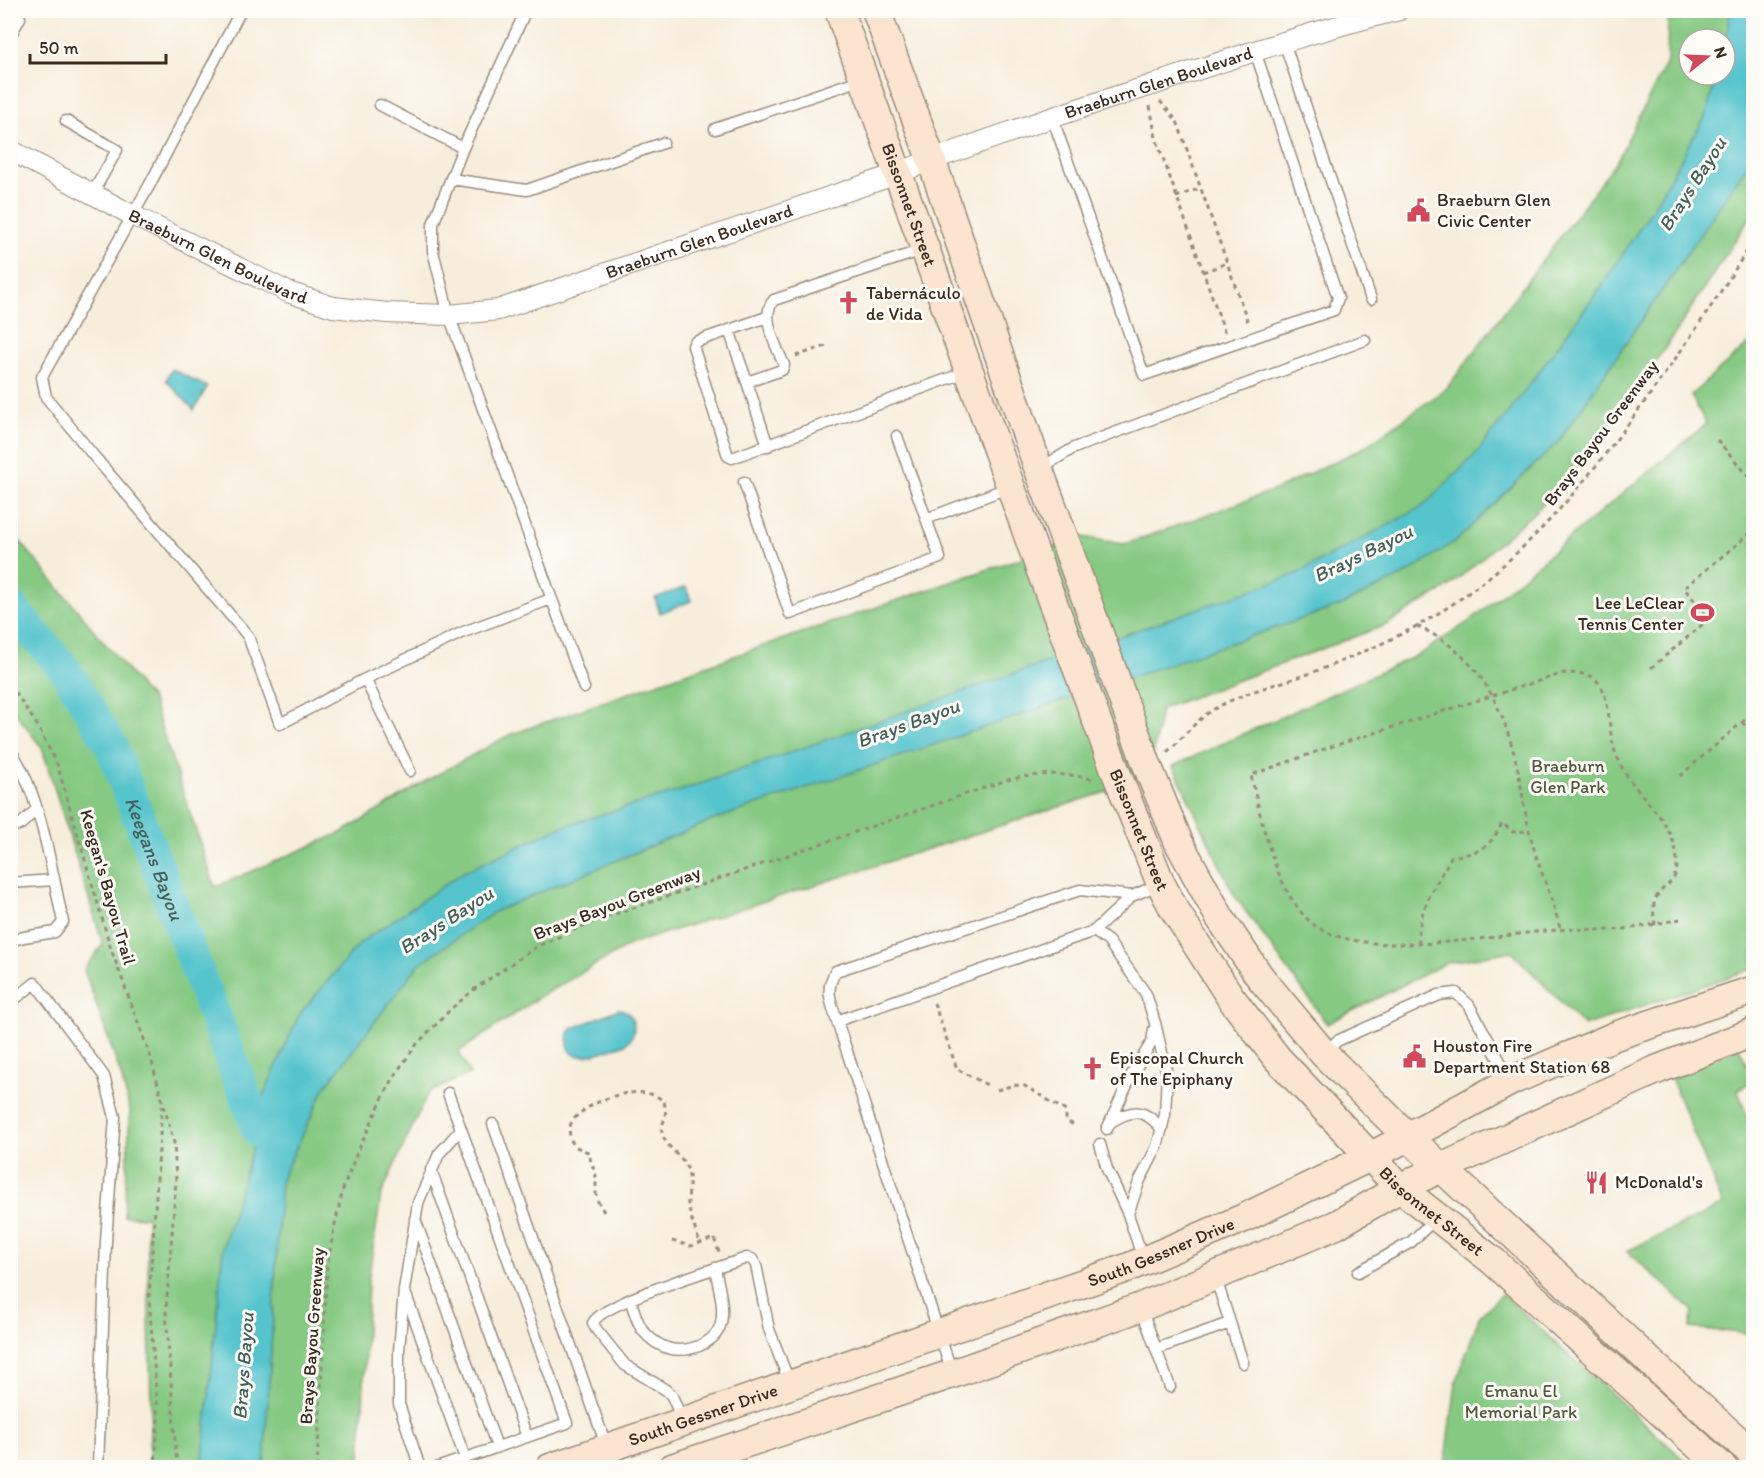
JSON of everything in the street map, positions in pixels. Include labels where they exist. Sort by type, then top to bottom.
[{"type":"main road","name":"Bissonnet Street","points":[[839,10],[1041,571],[1107,772],[1161,884],[1192,938],[1231,998],[1277,1058],[1400,1188],[1493,1261],[1723,1467]]},
{"type":"main road","name":"Bissonnet Street","points":[[876,10],[1073,562],[1153,755],[1179,843],[1220,918],[1260,977],[1324,1054],[1441,1168],[1754,1455]]},
{"type":"main road","points":[[1009,483],[1039,470]]},
{"type":"main road","points":[[1192,938],[1220,918]]},
{"type":"main road","name":"South Gessner Drive","points":[[549,1467],[612,1458],[683,1422],[1135,1264],[1244,1218],[1370,1156],[1511,1081],[1615,1036],[1754,990]]},
{"type":"main road","points":[[672,1467],[952,1374],[1141,1307],[1336,1225],[1400,1188],[1441,1168],[1656,1070],[1753,1034]]},
{"type":"main road","points":[[1135,1264],[1141,1307]]},
{"type":"main road","points":[[1636,1390],[1657,1368]]},
{"type":"street","name":"Braeburn Glen Boulevard","points":[[10,150],[132,215],[288,292],[309,300],[333,308],[449,315],[498,310],[897,173],[1052,117],[1255,51],[1387,12]]},
{"type":"lane","points":[[241,10],[132,215],[42,377],[46,397],[249,636],[280,724],[365,679],[461,633],[551,599]]},
{"type":"lane","points":[[526,10],[463,148],[433,225],[433,251],[449,315],[584,688]]},
{"type":"lane","points":[[10,12],[20,18],[10,36]]},
{"type":"lane","points":[[1284,42],[1371,298]]},
{"type":"lane","points":[[1052,117],[1144,375],[1334,310],[1338,298],[1255,51]]},
{"type":"lane","points":[[715,129],[863,79]]},
{"type":"lane","points":[[380,105],[463,148]]},
{"type":"lane","points":[[66,120],[117,150],[92,194]]},
{"type":"lane","points":[[451,179],[527,190],[663,143]]},
{"type":"lane","points":[[747,382],[782,370],[784,365],[767,317],[769,305],[774,300],[925,249]]},
{"type":"lane","points":[[767,317],[694,342],[693,346],[728,456],[732,458],[969,371]]},
{"type":"lane","points":[[729,330],[768,446]]},
{"type":"lane","points":[[1039,470],[1074,448],[1365,340]]},
{"type":"lane","points":[[744,482],[790,614],[939,558],[897,436]]},
{"type":"lane","points":[[926,519],[1002,490],[1009,483]]},
{"type":"lane","points":[[365,679],[410,771]]},
{"type":"lane","points":[[10,750],[17,760],[37,809],[63,922],[55,932],[10,941]]},
{"type":"lane","points":[[10,828],[21,824],[37,809]]},
{"type":"lane","points":[[10,883],[54,880]]},
{"type":"lane","points":[[837,1021],[1094,931],[1132,896],[1161,884]]},
{"type":"lane","points":[[952,1374],[828,994],[830,980],[836,971],[1080,890],[1132,896]]},
{"type":"lane","points":[[1094,931],[1108,941],[1146,994],[1167,1074],[1165,1116],[1157,1147],[1133,1195],[1128,1214]]},
{"type":"lane","points":[[10,1003],[35,983],[104,1076],[115,1117],[106,1241],[98,1467]]},
{"type":"lane","points":[[1324,1054],[1337,1041],[1439,995],[1456,993],[1469,1005],[1511,1081]]},
{"type":"lane","points":[[1155,1023],[1152,1041],[1132,1074],[1109,1126],[1130,1113],[1141,1113],[1149,1115],[1162,1129]]},
{"type":"lane","points":[[437,1467],[567,1423],[448,1093]]},
{"type":"lane","points":[[493,1124],[612,1458]]},
{"type":"lane","points":[[420,1467],[399,1404],[399,1351],[404,1290],[418,1203],[439,1154],[461,1129]]},
{"type":"lane","points":[[1100,1144],[1107,1169],[1128,1214],[1135,1264]]},
{"type":"lane","points":[[431,1170],[528,1437]]},
{"type":"lane","points":[[1358,1272],[1411,1242],[1437,1217]]},
{"type":"lane","points":[[414,1219],[497,1447]]},
{"type":"lane","points":[[683,1422],[672,1396],[625,1365],[596,1329],[593,1323],[598,1315],[630,1299],[715,1268],[747,1258],[752,1259],[769,1329],[790,1385]]},
{"type":"lane","points":[[630,1299],[643,1331],[657,1343],[675,1350],[686,1351],[708,1342],[717,1334],[721,1323],[722,1310],[715,1268]]},
{"type":"lane","points":[[1215,1276],[1243,1363]]},
{"type":"lane","points":[[404,1290],[465,1458]]},
{"type":"lane","points":[[1141,1307],[1170,1387]]},
{"type":"lane","points":[[1156,1349],[1230,1323]]},
{"type":"path","points":[[1147,86],[1177,121],[1253,338]]},
{"type":"path","points":[[1147,86],[1154,132],[1230,346]]},
{"type":"path","points":[[1176,197],[1201,188]]},
{"type":"path","name":"Brays Bayou Greenway","points":[[1153,755],[1224,704],[1313,672],[1416,626],[1498,571],[1548,524],[1607,453],[1664,374],[1754,239]]},
{"type":"path","points":[[1203,272],[1227,263]]},
{"type":"path","points":[[783,361],[826,346]]},
{"type":"path","points":[[1717,440],[1754,482]]},
{"type":"path","points":[[1651,668],[1709,619],[1684,588],[1754,530]]},
{"type":"path","points":[[1416,626],[1443,640],[1465,657],[1492,696],[1504,720],[1511,741],[1529,831],[1542,875],[1555,907],[1560,930]]},
{"type":"path","points":[[1655,925],[1653,911],[1656,897],[1674,880],[1677,864],[1674,844],[1664,822],[1622,766],[1613,745],[1605,696],[1599,682],[1587,674],[1564,673],[1327,748],[1251,775],[1262,822],[1290,898],[1313,924],[1343,937],[1386,945],[1471,940],[1560,930],[1610,930],[1655,925],[1680,919]]},
{"type":"path","name":"Keegan's Bayou Trail","points":[[10,685],[36,723],[57,764],[111,949],[150,1055],[174,1143],[176,1162],[166,1311],[177,1467]]},
{"type":"path","points":[[1680,776],[1754,712]]},
{"type":"path","points":[[1742,722],[1754,735]]},
{"type":"path","name":"Brays Bayou Greenway","points":[[317,1467],[327,1265],[334,1224],[344,1189],[369,1126],[399,1069],[417,1044],[452,1008],[506,966],[536,947],[590,923],[1007,780],[1026,776],[1107,772]]},
{"type":"path","points":[[1419,943],[1418,930],[1423,911],[1451,857],[1475,853],[1486,847],[1496,838],[1502,823],[1513,832],[1529,831]]},
{"type":"path","points":[[930,988],[957,1069],[989,1086]]},
{"type":"path","points":[[997,1090],[1014,1085],[1025,1086],[1066,1111],[1066,1121],[1076,1125]]},
{"type":"path","points":[[604,1212],[596,1198],[596,1176],[588,1152],[574,1146],[570,1136],[570,1125],[580,1113],[600,1100],[628,1093],[651,1093],[664,1102],[666,1113],[662,1127],[663,1134],[668,1145],[686,1165],[689,1209],[700,1244]]},
{"type":"path","name":"Keegan's Bayou Trail","points":[[155,1467],[158,1417],[149,1298],[162,1104]]},
{"type":"green space","points":[[1668,11],[1753,11],[1753,213],[1666,347],[1556,493],[1450,586],[1386,625],[1161,709],[1150,773],[1106,792],[631,944],[541,996],[459,1052],[470,1074],[428,1093],[381,1195],[368,1282],[361,1457],[364,1467],[148,1467],[151,1413],[147,1217],[124,1216],[130,1111],[121,1075],[84,970],[103,944],[42,748],[11,707],[10,529],[152,700],[215,887],[345,831],[426,781],[509,735],[1083,537],[1123,544],[1134,541],[1275,490],[1363,448],[1447,388],[1616,162],[1667,62]]},
{"type":"green space","name":"Braeburn Glen Park","points":[[1753,340],[1753,969],[1584,1026],[1511,951],[1446,963],[1327,1024],[1234,895],[1173,766],[1420,654],[1471,620],[1706,424],[1691,395]]},
{"type":"green space","points":[[1739,1047],[1754,1079],[1738,1090],[1753,1135],[1753,1334],[1690,1328],[1693,1311],[1627,1251],[1723,1205],[1671,1078]]},
{"type":"green space","name":"Emanu El Memorial Park","points":[[1502,1294],[1692,1467],[1445,1467],[1456,1383],[1479,1317]]},
{"type":"water","name":"Brays Bayou","points":[[1729,11],[1753,11],[1753,157],[1559,441],[1457,540],[1406,574],[1342,605],[713,820],[496,911],[419,964],[325,1087],[281,1180],[264,1467],[202,1468],[223,1248],[260,1121],[262,1099],[299,1015],[360,943],[462,873],[558,828],[689,788],[1294,575],[1422,507],[1475,455],[1601,287],[1651,211],[1705,117],[1714,87],[1737,87],[1737,27],[1728,27]]},
{"type":"water","points":[[172,369],[207,387],[194,410],[166,380]]},
{"type":"water","points":[[686,587],[691,601],[660,613],[655,598]]},
{"type":"water","points":[[619,1009],[629,1014],[634,1024],[632,1035],[625,1044],[586,1056],[579,1056],[570,1050],[568,1034],[573,1028]]},
{"type":"waterway","name":"Keegans Bayou","points":[[10,606],[66,671],[111,745],[259,1132]]},
{"type":"place","name":"Braeburn Glen Civic Center","points":[[1419,210]]},
{"type":"place","name":"Tabernáculo de Vida","points":[[848,303]]},
{"type":"place","name":"Lee LeClear Tennis Center","points":[[1702,613]]},
{"type":"place","name":"Houston Fire Department Station 68","points":[[1415,1056]]},
{"type":"place","name":"Episcopal Church of The Epiphany","points":[[1092,1068]]},
{"type":"place","name":"McDonald's","points":[[1597,1182]]}]
